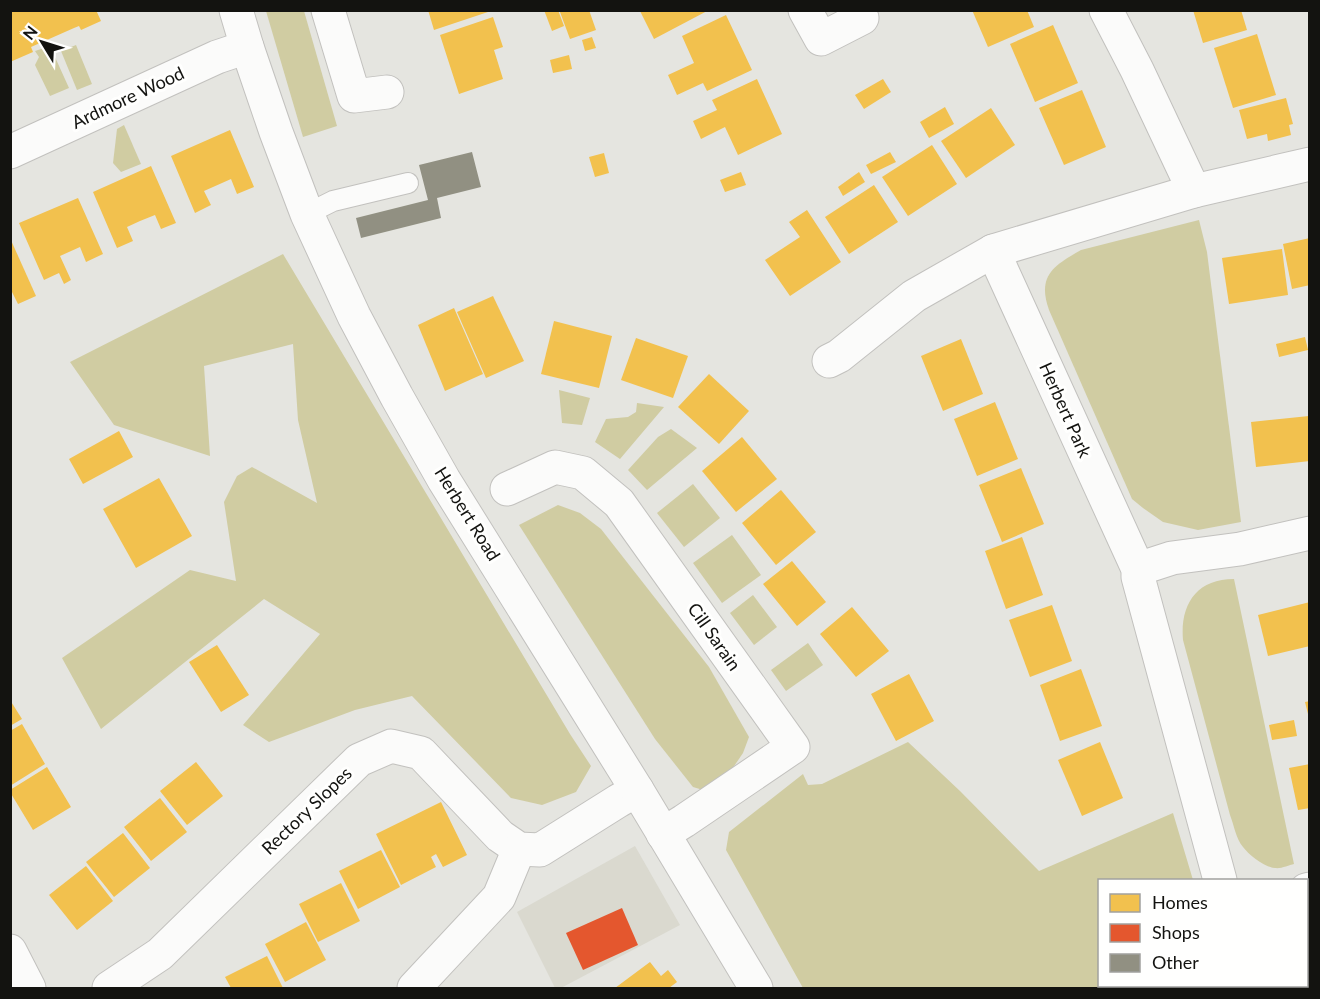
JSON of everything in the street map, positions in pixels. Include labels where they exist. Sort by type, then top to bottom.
[{"type":"street","name":"Herbert Road","points":[[236,10],[276,132],[307,214],[354,316],[397,398],[444,480],[637,790],[756,988]]},
{"type":"street","points":[[328,10],[354,96],[387,92]]},
{"type":"street","points":[[805,10],[821,39],[862,18]]},
{"type":"street","points":[[1106,10],[1194,190]]},
{"type":"street","name":"Ardmore Wood","points":[[10,152],[217,57],[247,47]]},
{"type":"street","points":[[828,361],[839,356],[914,296],[993,251],[1194,190],[1310,164]]},
{"type":"street","name":"Herbert Park","points":[[993,251],[1137,569],[1220,879]]},
{"type":"street","name":"Cill Sarain","points":[[507,489],[555,467],[584,473],[620,503],[793,747],[663,834]]},
{"type":"street","points":[[1137,569],[1172,558],[1240,549],[1310,532]]},
{"type":"street","name":"Rectory Slopes","points":[[109,988],[160,954],[359,760],[391,746],[421,753],[500,836],[519,849]]},
{"type":"street","points":[[414,988],[499,897],[519,849],[540,850],[637,790]]},
{"type":"street","points":[[10,951],[29,988]]},
{"type":"lane","points":[[307,214],[333,201],[408,183]]},
{"type":"shaded area","points":[[266,11],[304,11],[337,126],[303,137]]},
{"type":"shaded area","points":[[76,45],[92,84],[77,90],[61,51]]},
{"type":"shaded area","points":[[50,46],[69,88],[50,96],[35,65],[39,57],[35,51]]},
{"type":"shaded area","points":[[124,125],[141,164],[121,172],[113,163],[117,129]]},
{"type":"shaded area","points":[[1199,220],[1207,252],[1241,522],[1198,530],[1163,522],[1132,499],[1049,310],[1045,289],[1046,280],[1055,267],[1081,250]]},
{"type":"shaded area","points":[[283,254],[591,766],[576,792],[542,805],[511,798],[412,696],[355,710],[269,742],[243,725],[320,634],[264,599],[101,729],[62,658],[190,570],[236,581],[224,502],[237,476],[252,467],[317,503],[298,420],[293,344],[204,366],[210,456],[114,425],[70,362]]},
{"type":"shaded area","points":[[559,390],[590,398],[582,425],[562,423]]},
{"type":"shaded area","points":[[637,403],[664,407],[620,459],[595,442],[606,419],[628,417],[636,412]]},
{"type":"shaded area","points":[[671,429],[697,448],[647,490],[628,470],[658,437]]},
{"type":"shaded area","points":[[693,484],[720,518],[684,547],[657,513]]},
{"type":"shaded area","points":[[558,505],[580,513],[601,529],[709,667],[749,737],[743,753],[726,778],[703,790],[693,787],[655,739],[519,525]]},
{"type":"shaded area","points":[[732,535],[761,575],[722,603],[693,563]]},
{"type":"shaded area","points":[[1234,579],[1294,864],[1280,868],[1271,867],[1257,860],[1239,840],[1230,815],[1183,640],[1184,616],[1193,596],[1210,584]]},
{"type":"shaded area","points":[[753,595],[777,627],[754,645],[730,613]]},
{"type":"shaded area","points":[[808,643],[823,665],[786,691],[771,670]]},
{"type":"shaded area","points":[[908,742],[1039,871],[1173,813],[1193,879],[1098,879],[1098,987],[1222,988],[803,988],[726,850],[729,832],[803,774],[808,785],[822,784]]},
{"type":"shaded area","points":[[635,846],[680,925],[561,988],[555,988],[517,912]]},
{"type":"building: Homes","points":[[10,10],[96,10],[101,21],[81,30],[79,26],[31,47],[33,52],[10,62]]},
{"type":"building: Homes","points":[[428,10],[491,10],[491,11],[434,30]]},
{"type":"building: Homes","points":[[544,10],[558,10],[564,26],[552,31]]},
{"type":"building: Homes","points":[[589,10],[596,30],[570,39],[560,12]]},
{"type":"building: Homes","points":[[641,10],[709,10],[654,39]]},
{"type":"building: Homes","points":[[972,10],[1027,10],[1034,27],[988,47]]},
{"type":"building: Homes","points":[[1193,10],[1241,10],[1247,30],[1203,43]]},
{"type":"building: Homes","points":[[726,15],[752,70],[707,91],[703,83],[677,95],[668,75],[694,63],[682,36]]},
{"type":"building: Homes","points":[[493,17],[503,47],[494,50],[503,79],[459,94],[440,35]]},
{"type":"building: Homes","points":[[1053,25],[1078,83],[1035,102],[1010,44]]},
{"type":"building: Homes","points":[[1257,34],[1276,95],[1233,108],[1214,48]]},
{"type":"building: Homes","points":[[592,37],[596,48],[585,51],[582,40]]},
{"type":"building: Homes","points":[[569,55],[572,69],[553,73],[550,60]]},
{"type":"building: Homes","points":[[757,79],[782,134],[738,155],[725,127],[701,139],[693,121],[717,110],[712,100]]},
{"type":"building: Homes","points":[[883,79],[891,92],[864,109],[855,95]]},
{"type":"building: Homes","points":[[1082,90],[1106,147],[1064,165],[1039,108]]},
{"type":"building: Homes","points":[[1286,98],[1293,124],[1289,125],[1291,135],[1268,141],[1267,134],[1247,139],[1239,110]]},
{"type":"building: Homes","points":[[945,107],[954,124],[929,138],[920,122]]},
{"type":"building: Homes","points":[[991,108],[1015,145],[966,178],[941,141]]},
{"type":"building: Homes","points":[[230,130],[254,187],[237,194],[231,179],[204,191],[211,205],[195,213],[171,156]]},
{"type":"building: Homes","points":[[932,145],[957,184],[908,216],[882,177]]},
{"type":"building: Homes","points":[[890,152],[896,162],[871,174],[866,165]]},
{"type":"building: Homes","points":[[604,153],[609,173],[595,177],[589,157]]},
{"type":"building: Homes","points":[[151,166],[176,223],[161,229],[155,215],[140,221],[127,227],[133,241],[117,248],[93,192]]},
{"type":"building: Homes","points":[[741,172],[746,185],[725,192],[720,180]]},
{"type":"building: Homes","points":[[859,172],[865,182],[843,196],[838,187]]},
{"type":"building: Homes","points":[[874,185],[898,222],[849,254],[825,217]]},
{"type":"building: Homes","points":[[78,198],[103,254],[86,262],[80,247],[60,256],[71,280],[64,284],[59,273],[44,280],[19,223]]},
{"type":"building: Homes","points":[[807,210],[841,262],[790,296],[765,260],[800,237],[789,222]]},
{"type":"building: Homes","points":[[10,238],[36,296],[18,304],[10,288]]},
{"type":"building: Homes","points":[[1310,238],[1310,285],[1292,289],[1283,244]]},
{"type":"building: Homes","points":[[1282,249],[1288,295],[1229,304],[1222,258]]},
{"type":"building: Homes","points":[[493,296],[524,361],[486,378],[457,312]]},
{"type":"building: Homes","points":[[454,308],[483,374],[445,391],[418,325]]},
{"type":"building: Homes","points":[[554,321],[612,336],[599,388],[541,374]]},
{"type":"building: Homes","points":[[1305,337],[1308,350],[1279,357],[1276,344]]},
{"type":"building: Homes","points":[[636,338],[688,356],[673,398],[621,380]]},
{"type":"building: Homes","points":[[961,339],[983,394],[943,411],[921,356]]},
{"type":"building: Homes","points":[[709,374],[749,411],[719,444],[678,407]]},
{"type":"building: Homes","points":[[995,402],[1018,459],[977,476],[954,419]]},
{"type":"building: Homes","points":[[1309,416],[1310,461],[1256,467],[1251,422]]},
{"type":"building: Homes","points":[[119,431],[133,457],[83,484],[69,459]]},
{"type":"building: Homes","points":[[742,437],[777,479],[736,512],[702,471]]},
{"type":"building: Homes","points":[[1021,468],[1044,524],[1002,542],[979,485]]},
{"type":"building: Homes","points":[[159,478],[192,536],[136,568],[103,509]]},
{"type":"building: Homes","points":[[781,490],[816,532],[776,565],[742,523]]},
{"type":"building: Homes","points":[[1022,537],[1043,595],[1006,609],[985,551]]},
{"type":"building: Homes","points":[[792,561],[826,602],[797,626],[763,584]]},
{"type":"building: Homes","points":[[1310,602],[1310,646],[1268,656],[1258,615]]},
{"type":"building: Homes","points":[[1052,605],[1072,661],[1030,677],[1009,620]]},
{"type":"building: Homes","points":[[852,607],[889,651],[856,677],[820,634]]},
{"type":"building: Homes","points":[[217,645],[249,695],[221,712],[189,662]]},
{"type":"building: Homes","points":[[1081,669],[1102,726],[1060,741],[1040,685]]},
{"type":"building: Homes","points":[[909,674],[934,721],[896,741],[871,694]]},
{"type":"building: Homes","points":[[10,700],[22,719],[10,726]]},
{"type":"building: Homes","points":[[1310,701],[1310,718],[1309,718],[1305,702]]},
{"type":"building: Homes","points":[[1294,720],[1297,736],[1272,740],[1269,725]]},
{"type":"building: Homes","points":[[22,724],[45,764],[10,786],[10,731]]},
{"type":"building: Homes","points":[[1100,742],[1123,798],[1082,816],[1058,760]]},
{"type":"building: Homes","points":[[196,762],[223,796],[187,825],[160,791]]},
{"type":"building: Homes","points":[[1310,764],[1310,808],[1298,810],[1289,768]]},
{"type":"building: Homes","points":[[47,767],[71,807],[33,830],[10,790]]},
{"type":"building: Homes","points":[[160,798],[187,832],[151,861],[124,827]]},
{"type":"building: Homes","points":[[441,802],[467,855],[443,867],[436,854],[431,857],[436,867],[401,885],[376,834]]},
{"type":"building: Homes","points":[[123,833],[150,868],[114,897],[86,862]]},
{"type":"building: Homes","points":[[381,850],[400,887],[358,909],[339,871]]},
{"type":"building: Homes","points":[[86,866],[113,901],[77,930],[49,895]]},
{"type":"building: Homes","points":[[341,883],[360,921],[318,942],[299,904]]},
{"type":"building: Homes","points":[[306,922],[326,960],[285,982],[265,944]]},
{"type":"building: Homes","points":[[267,956],[283,988],[231,988],[225,977]]},
{"type":"building: Homes","points":[[650,962],[661,976],[668,970],[677,982],[669,988],[615,988]]},
{"type":"building: Shops","points":[[622,908],[638,945],[583,970],[566,933]]},
{"type":"building: Other","points":[[472,152],[481,187],[437,198],[441,218],[361,238],[356,218],[428,200],[419,165]]}]
